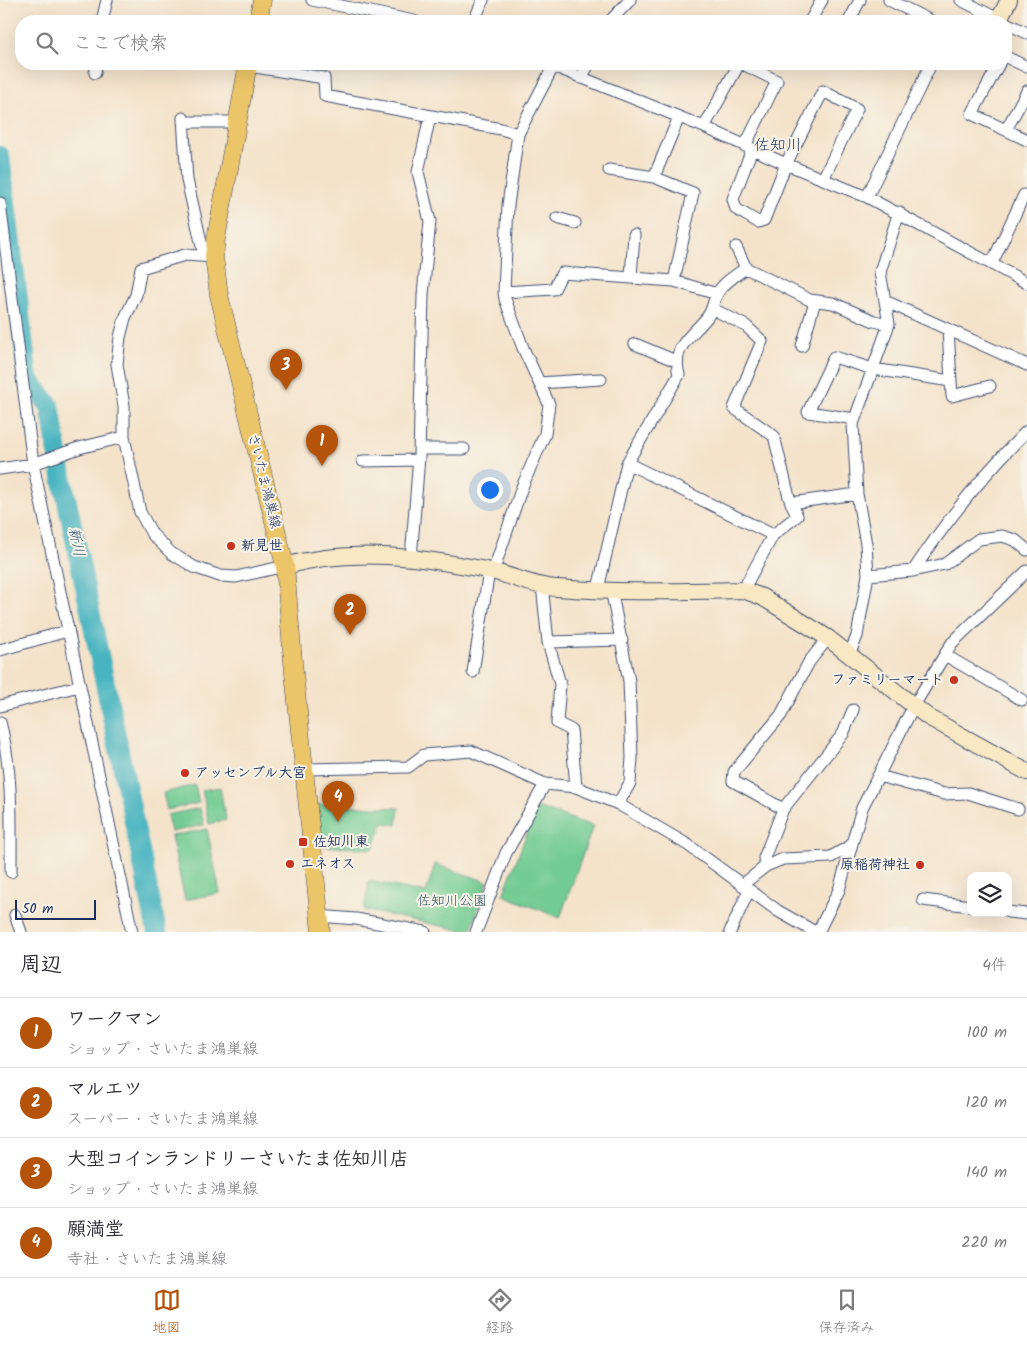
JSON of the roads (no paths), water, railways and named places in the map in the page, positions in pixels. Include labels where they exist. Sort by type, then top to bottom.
[{"type":"main road","points":[[259,15],[262,0]]},
{"type":"main road","name":"さいたま鴻巣線","points":[[247,70],[238,122],[209,256],[285,566],[319,924]]},
{"type":"street","points":[[103,15],[106,0]]},
{"type":"street","points":[[312,0],[349,4],[391,15]]},
{"type":"street","points":[[477,15],[483,0]]},
{"type":"street","points":[[616,15],[630,0]]},
{"type":"street","points":[[813,15],[822,0]]},
{"type":"street","points":[[852,15],[860,0]]},
{"type":"street","points":[[889,0],[919,15]]},
{"type":"street","points":[[961,0],[990,15]]},
{"type":"street","points":[[1003,15],[1009,0]]},
{"type":"street","points":[[1012,26],[1027,33]]},
{"type":"street","points":[[1012,60],[1027,67]]},
{"type":"street","points":[[277,70],[324,78],[325,96],[518,134]]},
{"type":"street","points":[[473,672],[491,572],[522,487],[545,434],[549,404],[523,348],[504,292],[508,205],[518,134],[548,70]]},
{"type":"street","points":[[562,70],[704,127],[786,164],[867,197],[899,212],[1026,281]]},
{"type":"street","points":[[581,78],[586,70]]},
{"type":"street","points":[[704,127],[737,70]]},
{"type":"street","points":[[753,70],[777,82],[749,148],[733,199],[736,209],[758,222],[764,220],[786,164],[823,92],[857,109],[824,179]]},
{"type":"street","points":[[867,197],[928,70]]},
{"type":"street","points":[[996,70],[972,114],[1027,140]]},
{"type":"street","points":[[1006,130],[1027,91]]},
{"type":"street","points":[[411,558],[419,455],[423,295],[430,221],[418,172],[430,116]]},
{"type":"street","points":[[654,177],[678,117]]},
{"type":"street","points":[[238,122],[183,120],[187,180],[209,256],[185,255],[141,268],[136,296],[125,318],[120,337],[117,364],[124,406],[124,437],[140,512],[152,534],[171,553],[194,567],[220,576],[236,577],[314,558],[381,555],[411,558],[491,572],[555,588],[743,590],[762,597],[850,653],[913,706],[1027,772]]},
{"type":"street","points":[[608,170],[654,177],[694,193],[674,280]]},
{"type":"street","points":[[992,263],[1024,195],[1027,196]]},
{"type":"street","points":[[0,203],[35,464],[67,631],[132,932]]},
{"type":"street","points":[[850,653],[857,636],[868,575],[866,544],[857,494],[854,424],[889,324],[880,272],[899,212]]},
{"type":"street","points":[[557,218],[575,223]]},
{"type":"street","points":[[631,276],[634,235]]},
{"type":"street","points":[[736,247],[746,268],[815,301],[833,303],[874,321],[889,324]]},
{"type":"street","points":[[618,804],[630,783],[632,758],[629,681],[622,640],[604,589],[627,463],[679,375],[676,361],[684,341],[712,309],[717,294],[730,279],[746,268]]},
{"type":"street","points":[[504,292],[554,289],[562,273],[674,280],[717,294]]},
{"type":"street","points":[[802,346],[815,301]]},
{"type":"street","points":[[885,301],[1027,365]]},
{"type":"street","points":[[712,309],[746,326],[762,341],[734,408],[774,436],[797,516],[773,535],[743,590]]},
{"type":"street","points":[[948,329],[952,396],[990,386]]},
{"type":"street","points":[[635,344],[676,361]]},
{"type":"street","points":[[856,419],[808,412],[834,357],[873,369],[951,380]]},
{"type":"street","points":[[539,383],[601,379]]},
{"type":"street","points":[[913,571],[945,524],[983,477],[1027,431]]},
{"type":"street","points":[[0,469],[35,464],[79,448],[124,437]]},
{"type":"street","points":[[364,460],[464,449]]},
{"type":"street","points":[[627,463],[773,535]]},
{"type":"street","points":[[792,503],[857,494]]},
{"type":"street","points":[[868,575],[913,571],[945,564],[979,539],[1002,536],[1015,540],[1027,550]]},
{"type":"street","points":[[304,769],[408,768],[424,755],[471,751],[545,784],[576,787],[618,804],[688,845],[745,888],[816,932],[839,890],[862,808],[913,706],[952,644],[1025,575]]},
{"type":"street","points":[[542,585],[548,642],[560,684],[557,723],[571,730],[576,787]]},
{"type":"street","points":[[0,650],[67,631]]},
{"type":"street","points":[[783,810],[734,781],[734,772],[780,715],[809,662],[828,638]]},
{"type":"street","points":[[548,642],[622,640]]},
{"type":"street","points":[[945,655],[1022,700]]},
{"type":"street","points":[[0,706],[79,686]]},
{"type":"street","points":[[766,866],[764,858],[783,810],[843,734],[854,710]]},
{"type":"street","points":[[0,722],[7,748],[4,771],[12,815],[11,872]]},
{"type":"street","points":[[879,776],[944,794],[968,793],[1018,808]]},
{"type":"street","points":[[476,932],[506,853],[545,784]]},
{"type":"street","points":[[730,932],[745,888],[766,866],[783,859],[831,857],[850,846]]},
{"type":"street","points":[[923,900],[967,906]]},
{"type":"street","points":[[1012,912],[1027,914]]},
{"type":"street","points":[[15,915],[20,932]]},
{"type":"street","points":[[319,924],[356,919],[425,932]]},
{"type":"waterway","name":"新川","points":[[0,156],[28,379],[50,406],[62,477],[157,932]]},
{"type":"place","name":"大型コインランドリーさいたま佐知川店","points":[[286,390]]},
{"type":"place","name":"ワークマン","points":[[322,466]]},
{"type":"place","name":"新見世","points":[[231,546]]},
{"type":"place","name":"マルエツ","points":[[350,635]]},
{"type":"place","name":"ファミリーマート","points":[[954,680]]},
{"type":"place","name":"アッセンブル大宮","points":[[185,773]]},
{"type":"place","name":"願満堂","points":[[338,822]]},
{"type":"place","name":"佐知川東","points":[[303,842]]},
{"type":"place","name":"エネオス","points":[[290,864]]},
{"type":"place","name":"原稲荷神社","points":[[920,865]]},
{"type":"district","name":"佐知川","points":[[778,145]]},
{"type":"park label","name":"佐知川公園","points":[[452,901]]}]
